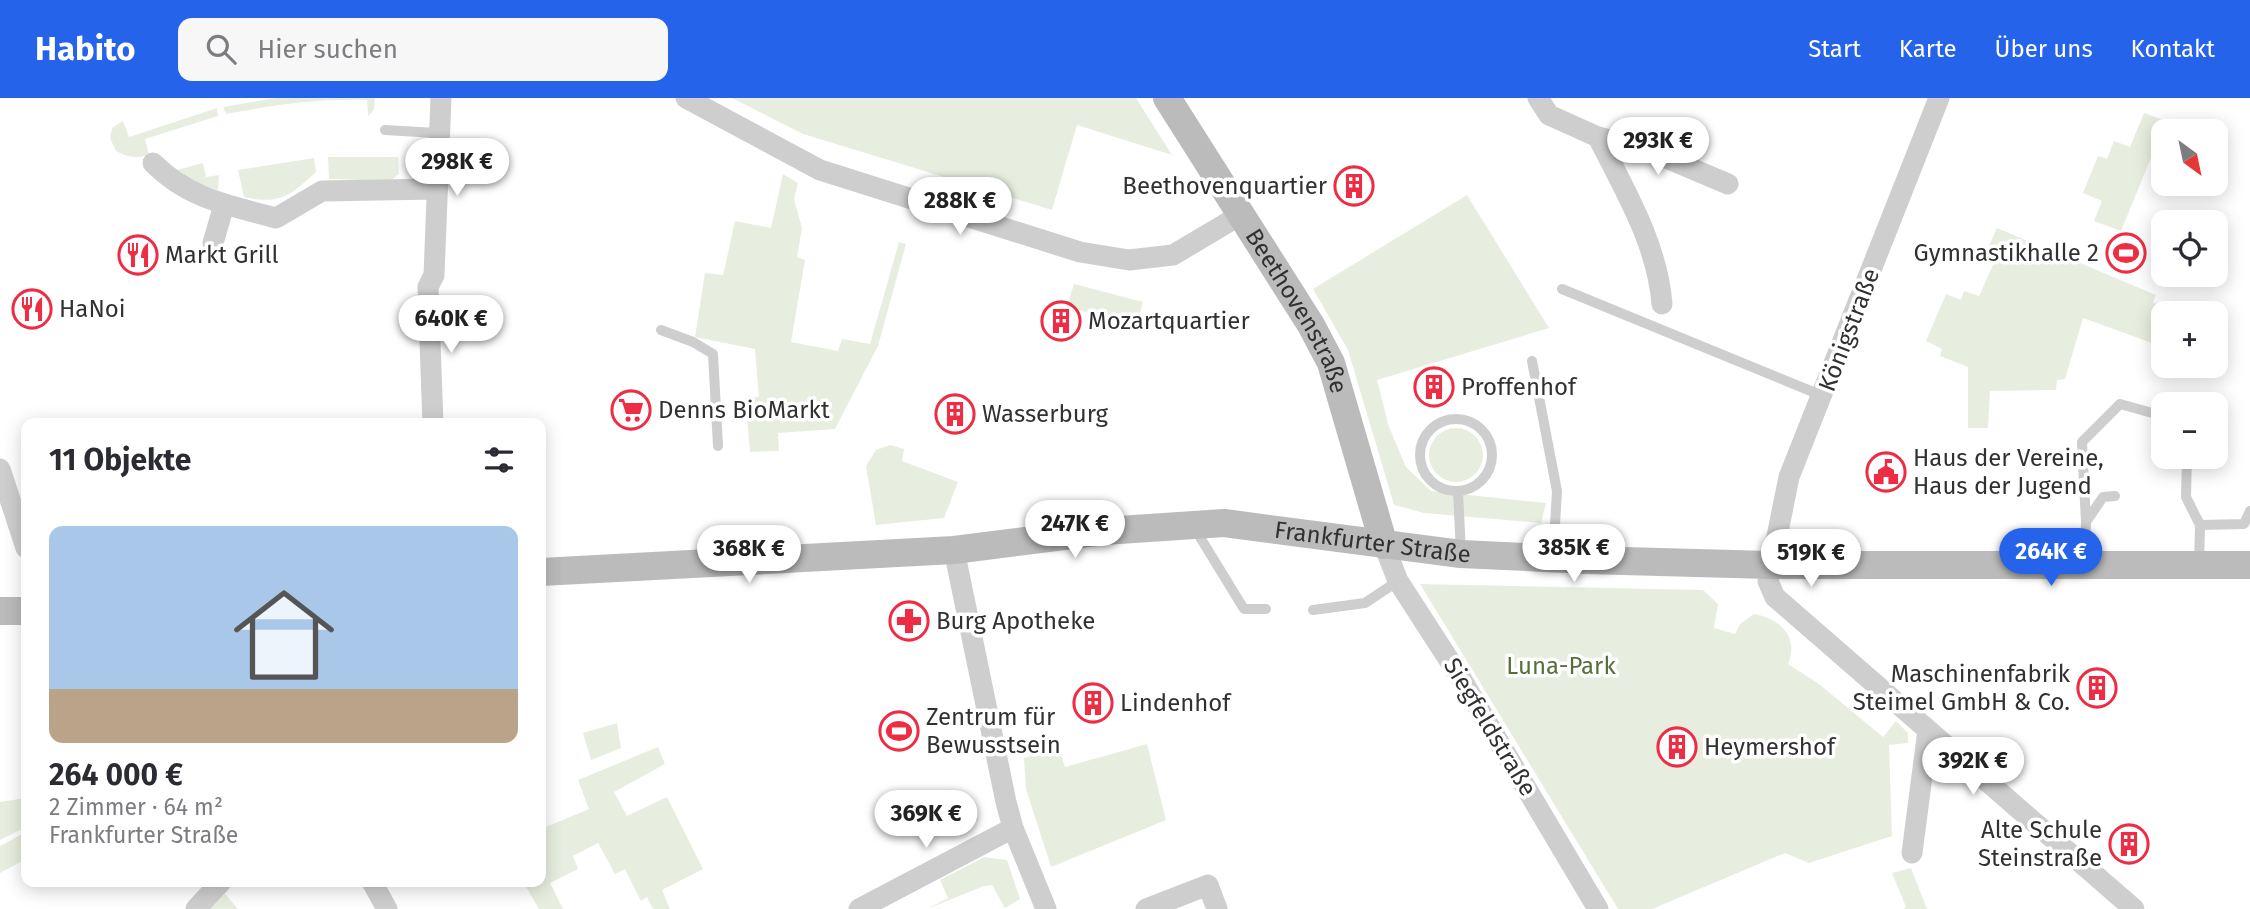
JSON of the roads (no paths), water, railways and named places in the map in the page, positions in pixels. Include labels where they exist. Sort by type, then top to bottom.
[{"type":"main road","name":"Beethovenstraße","points":[[1167,98],[1311,325],[1331,363],[1384,545]]},
{"type":"main road","name":"Frankfurter Straße","points":[[546,572],[954,550],[1191,524],[1263,526],[1461,554],[1553,558],[1769,565],[2250,565]]},
{"type":"main road","points":[[0,611],[21,611]]},
{"type":"street","points":[[433,418],[428,287],[433,275],[437,133],[441,98]]},
{"type":"street","points":[[686,98],[820,170],[1080,252],[1129,260],[1172,255],[1242,214]]},
{"type":"street","points":[[1538,98],[1549,115],[1598,137],[1643,148],[1728,184]]},
{"type":"street","name":"Königstraße","points":[[1769,565],[1789,477],[1939,98]]},
{"type":"street","points":[[1598,137],[1646,233],[1660,273],[1662,304]]},
{"type":"street","points":[[153,163],[174,184],[224,205],[276,218],[322,191],[436,190]]},
{"type":"street","points":[[213,243],[224,205]]},
{"type":"street","points":[[0,469],[21,533]]},
{"type":"street","name":"Siegfeldstraße","points":[[1384,545],[1398,581],[1462,680],[1598,909]]},
{"type":"street","points":[[954,550],[1013,828],[1046,909]]},
{"type":"street","points":[[1769,565],[1768,581],[1774,597],[2134,909]]},
{"type":"street","points":[[1912,853],[1928,730]]},
{"type":"street","points":[[859,909],[1013,828]]},
{"type":"street","points":[[1146,909],[1208,885],[1217,909]]},
{"type":"street","points":[[196,909],[216,887]]},
{"type":"street","points":[[375,887],[387,909]]},
{"type":"lane","points":[[386,130],[437,133]]},
{"type":"lane","points":[[1562,289],[1823,396]]},
{"type":"lane","points":[[661,330],[693,342],[713,354],[718,446]]},
{"type":"lane","points":[[1532,361],[1557,491],[1553,558]]},
{"type":"lane","points":[[2085,563],[2082,442],[2120,404],[2151,413]]},
{"type":"lane","points":[[1457,418],[1468,420],[1486,433],[1492,454],[1486,475],[1469,488],[1458,491],[1448,490],[1430,479],[1424,471],[1420,450],[1429,431],[1437,424],[1457,418]]},
{"type":"lane","points":[[2187,469],[2186,497],[2200,525],[2199,564]]},
{"type":"lane","points":[[1458,491],[1461,554]]},
{"type":"lane","points":[[2086,522],[2103,497],[2115,496]]},
{"type":"lane","points":[[2172,497],[2186,497]]},
{"type":"lane","points":[[2200,525],[2244,524],[2250,511]]},
{"type":"lane","points":[[1191,524],[1244,609],[1266,609]]},
{"type":"lane","points":[[1312,610],[1365,603],[1398,581]]},
{"type":"place","name":"Beethovenquartier","points":[[1354,186]]},
{"type":"place","name":"Gymnastikhalle 2","points":[[2126,253]]},
{"type":"place","name":"Markt Grill","points":[[138,255]]},
{"type":"place","name":"HaNoi","points":[[32,309]]},
{"type":"place","name":"Mozartquartier","points":[[1061,321]]},
{"type":"place","name":"Proffenhof","points":[[1434,387]]},
{"type":"place","name":"Denns BioMarkt","points":[[631,410]]},
{"type":"place","name":"Wasserburg","points":[[955,414]]},
{"type":"place","name":"Haus der Vereine, Haus der Jugend","points":[[1886,472]]},
{"type":"place","name":"Burg Apotheke","points":[[909,621]]},
{"type":"place","name":"Maschinenfabrik Steimel GmbH & Co.","points":[[2097,688]]},
{"type":"place","name":"Lindenhof","points":[[1093,703]]},
{"type":"place","name":"Zentrum für Bewusstsein","points":[[899,731]]},
{"type":"place","name":"Heymershof","points":[[1677,747]]},
{"type":"place","name":"Alte Schule Steinstraße","points":[[2129,844]]},
{"type":"park label","name":"Luna-Park","points":[[1561,666]]}]
